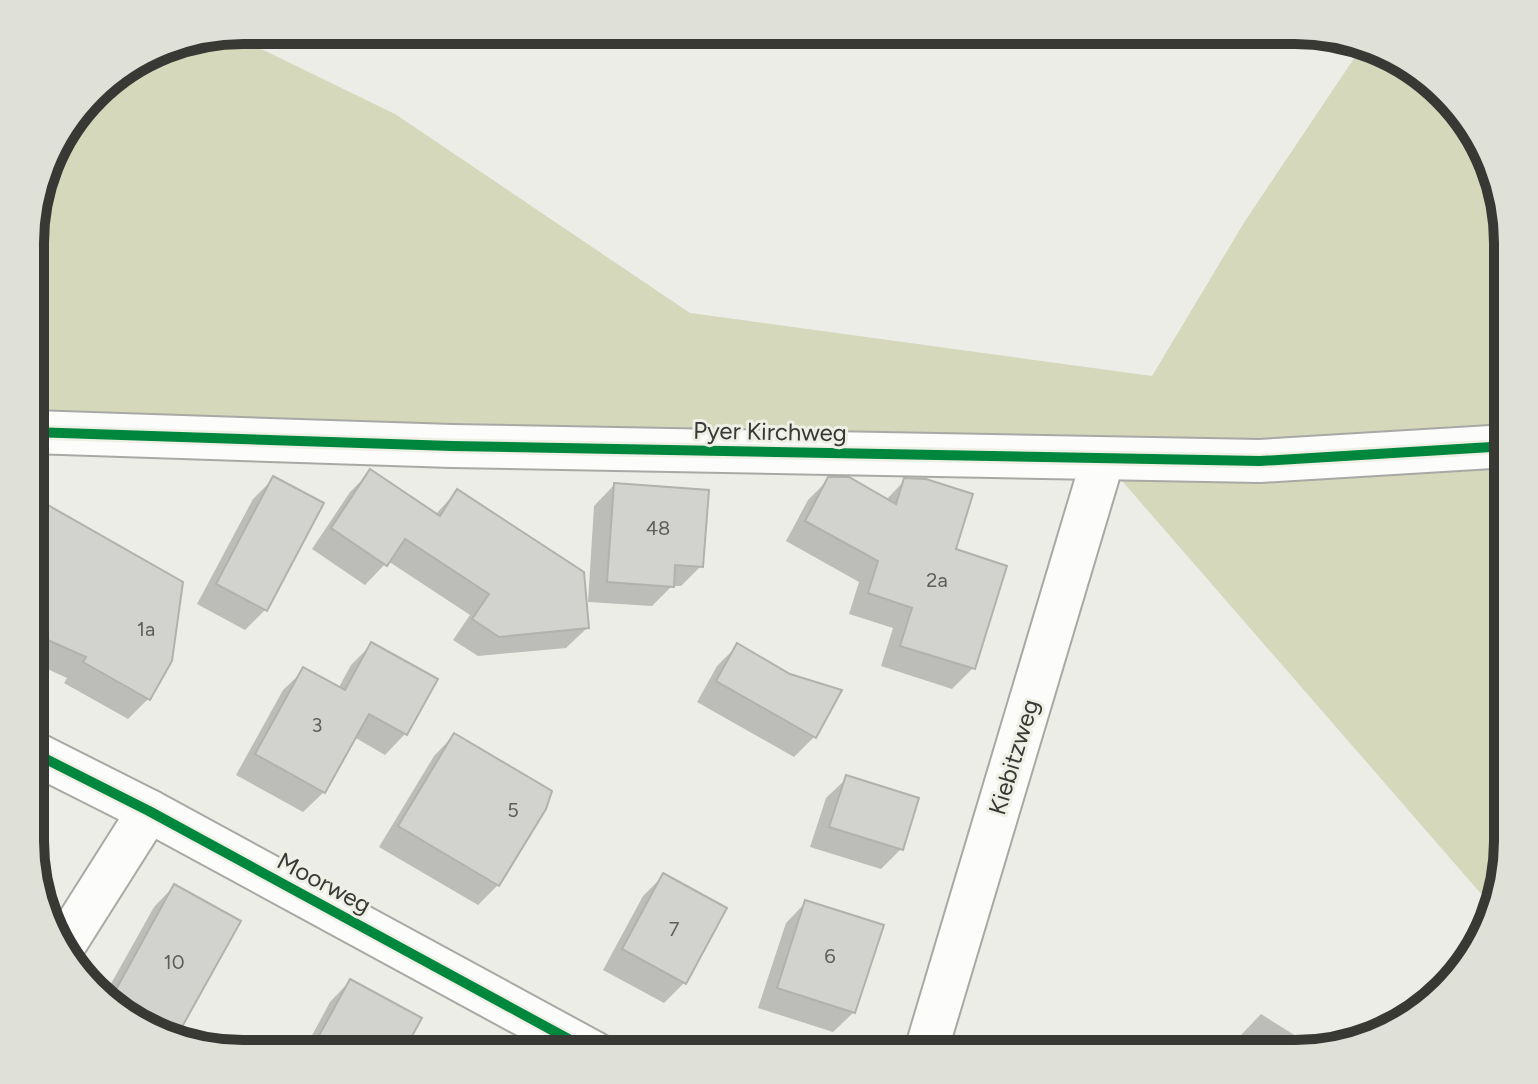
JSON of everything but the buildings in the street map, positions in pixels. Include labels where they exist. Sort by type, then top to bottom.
[{"type":"street","name":"Pyer Kirchweg","points":[[44,432],[452,446],[1260,461],[1494,447]]},
{"type":"street","name":"Kiebitzweg","points":[[929,1040],[1103,459]]},
{"type":"street","name":"Moorweg","points":[[44,758],[149,811],[570,1040]]},
{"type":"street","points":[[69,937],[149,811]]},
{"type":"green space","points":[[230,44],[251,44],[395,114],[690,313],[1152,376],[1245,221],[1357,54],[1371,59],[1416,85],[1453,122],[1483,179],[1494,230],[1494,854],[1485,898],[1103,459],[44,432],[44,243],[48,204],[59,167],[71,144],[93,112],[112,93],[144,71],[179,55]]},
{"type":"cycle path","points":[[44,432],[452,446],[1260,461],[1494,447]]},
{"type":"cycle path","points":[[44,758],[149,811],[570,1040]]}]
